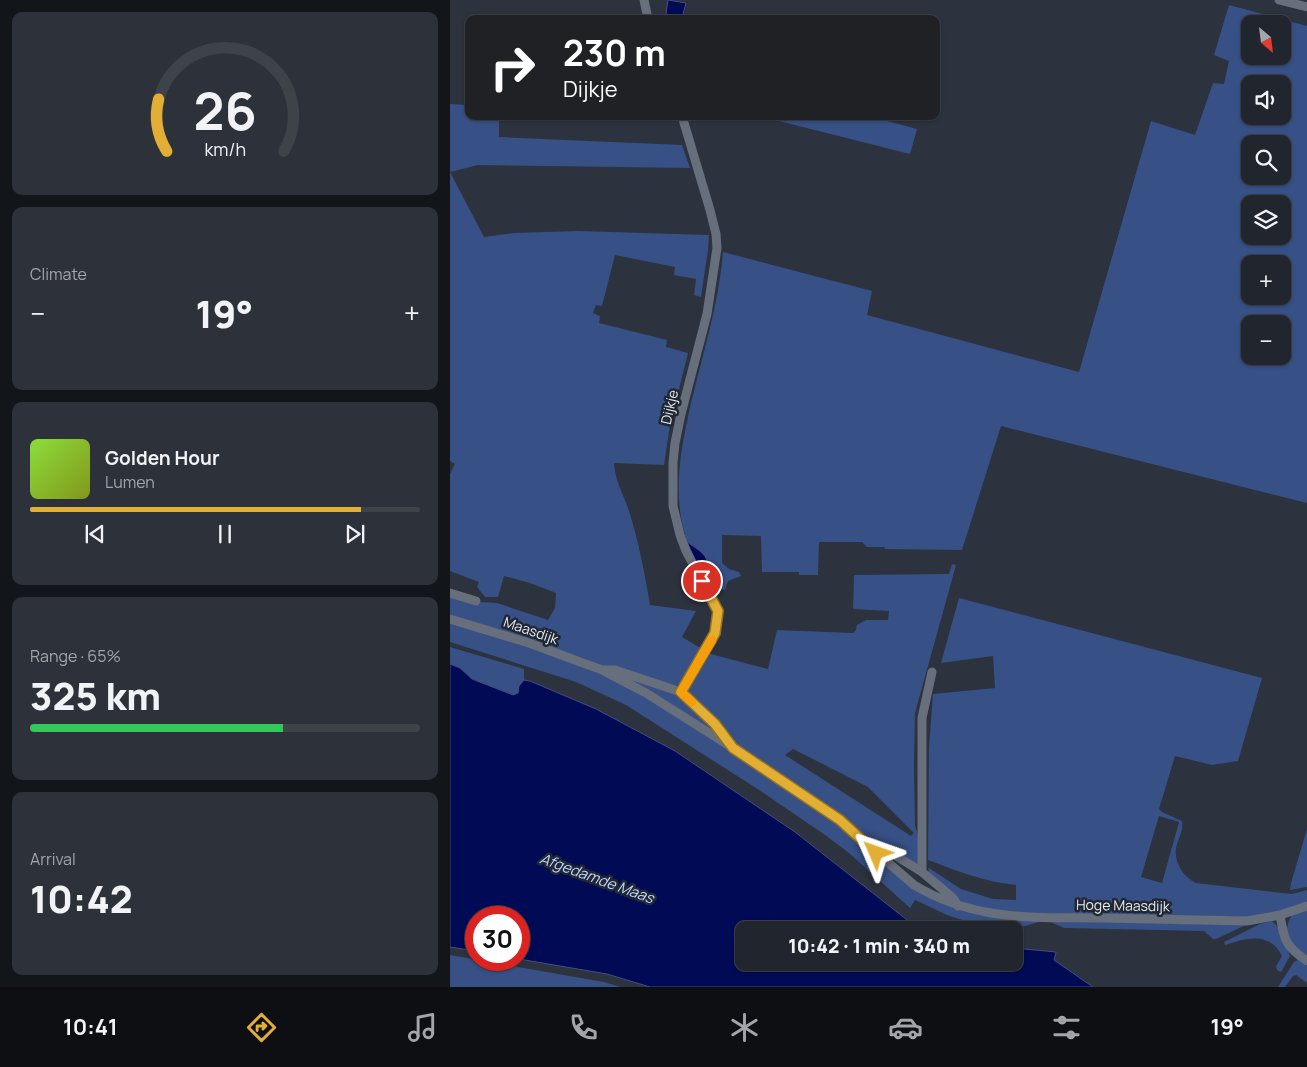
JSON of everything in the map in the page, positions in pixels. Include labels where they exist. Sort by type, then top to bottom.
[{"type":"street","points":[[644,0],[647,15]]},
{"type":"street","points":[[1279,0],[1307,7]]},
{"type":"street","name":"Dijkje","points":[[681,692],[715,633],[718,611],[686,551],[673,506],[673,463],[676,443],[681,414],[707,314],[717,248],[716,234],[710,210],[683,120]]},
{"type":"street","points":[[450,593],[476,601]]},
{"type":"street","name":"Maasdijk","points":[[450,619],[529,643],[602,670],[646,693],[733,748],[840,820],[898,873],[914,885],[958,906]]},
{"type":"street","name":"Maasdijk","points":[[602,670],[615,670],[681,692],[715,724],[733,748]]},
{"type":"street","points":[[932,672],[922,718],[922,872],[953,898],[958,906]]},
{"type":"street","name":"Maasdijk","points":[[864,841],[875,843],[922,872]]},
{"type":"street","name":"Hoge Maasdijk","points":[[958,906],[976,911],[1019,916],[1247,921],[1280,915],[1307,906]]},
{"type":"street","points":[[1280,915],[1284,940],[1307,961]]},
{"type":"shaded area","points":[[1229,5],[1266,15],[1241,15],[1241,65],[1291,65],[1291,22],[1307,26],[1307,503],[1001,426],[962,550],[885,549],[884,547],[867,547],[862,542],[819,542],[818,575],[799,575],[799,572],[762,572],[761,536],[722,535],[722,563],[729,569],[739,572],[741,576],[728,581],[725,590],[716,588],[708,579],[708,565],[705,556],[687,542],[679,506],[679,470],[692,399],[715,308],[723,252],[872,291],[867,315],[1079,372],[1151,121],[1195,135],[1213,83],[1224,84],[1229,61],[1214,55]]},
{"type":"shaded area","points":[[450,104],[465,105],[465,120],[499,120],[499,137],[682,145],[690,168],[478,165],[450,172]]},
{"type":"shaded area","points":[[775,120],[884,120],[917,129],[910,154]]},
{"type":"shaded area","points":[[450,172],[484,237],[513,233],[578,231],[709,235],[701,297],[694,295],[696,279],[674,275],[675,267],[615,255],[602,306],[596,305],[593,313],[600,316],[599,323],[667,340],[666,347],[688,353],[670,425],[664,465],[614,463],[616,477],[628,508],[636,537],[650,605],[696,611],[682,637],[704,650],[683,683],[675,686],[603,667],[583,658],[453,617],[450,614],[450,595],[479,605],[480,602],[497,603],[548,620],[555,608],[556,593],[504,576],[498,597],[485,597],[477,587],[479,582],[450,571],[450,474],[455,464],[450,461]]},
{"type":"shaded area","points":[[952,564],[956,565],[915,713],[915,825],[919,840],[920,868],[864,837],[737,746],[717,721],[690,698],[688,686],[707,653],[768,669],[777,630],[853,633],[857,625],[866,620],[888,620],[889,611],[853,609],[854,575],[949,574]],"holes":[[[793,749],[868,787],[914,833],[911,836],[785,755]]]},
{"type":"shaded area","points":[[959,598],[1262,678],[1238,761],[1212,765],[1175,756],[1159,809],[1182,821],[1176,849],[1178,864],[1184,873],[1196,883],[1292,894],[1307,890],[1307,903],[1268,915],[1243,918],[1012,913],[962,904],[930,877],[928,868],[961,889],[993,899],[1016,900],[1016,885],[982,879],[928,860],[929,747],[933,694],[995,688],[993,656],[941,663]],"holes":[[[1159,816],[1179,822],[1162,883],[1141,877]]]},
{"type":"shaded area","points":[[450,622],[529,646],[605,676],[645,696],[689,722],[839,823],[896,875],[962,910],[1246,925],[1213,939],[1204,931],[1064,928],[1046,920],[1023,926],[1023,921],[965,921],[915,900],[910,908],[849,853],[825,835],[756,788],[626,705],[576,682],[450,642]]},
{"type":"shaded area","points":[[450,647],[524,669],[524,680],[519,686],[518,693],[513,695],[472,679],[460,668],[450,664]]},
{"type":"shaded area","points":[[617,673],[678,695],[724,737]]},
{"type":"shaded area","points":[[1307,829],[1307,887],[1290,890],[1291,883]]},
{"type":"shaded area","points":[[1307,910],[1307,958],[1292,944],[1287,934],[1287,928],[1292,915]]},
{"type":"shaded area","points":[[1272,921],[1279,928],[1290,956],[1281,972],[1277,970],[1276,966],[1282,956],[1271,943],[1257,938],[1225,945],[1224,942],[1260,924]]},
{"type":"shaded area","points":[[450,955],[465,958],[465,971],[530,971],[530,969],[604,982],[621,987],[450,987]]},
{"type":"shaded area","points":[[1298,960],[1307,966],[1307,983],[1296,975],[1293,976],[1285,987],[1278,987],[1294,962]]},
{"type":"water","points":[[668,0],[686,3],[683,15],[666,14]]},
{"type":"water","points":[[687,542],[705,556],[708,565],[708,579],[697,564]]},
{"type":"water","name":"Afgedamde Maas","points":[[450,664],[460,668],[472,679],[513,695],[518,693],[519,686],[524,680],[530,681],[596,709],[675,751],[795,832],[908,921],[735,921],[735,971],[1023,971],[1023,949],[1056,952],[1054,960],[1093,987],[650,987],[607,974],[530,961],[530,906],[465,906],[465,949],[450,947]]},
{"type":"slow traffic","points":[[692,702],[681,692],[712,640]]},
{"type":"route","points":[[702,581],[718,611],[715,633],[681,692],[715,724],[733,748],[840,820],[876,853]]}]
